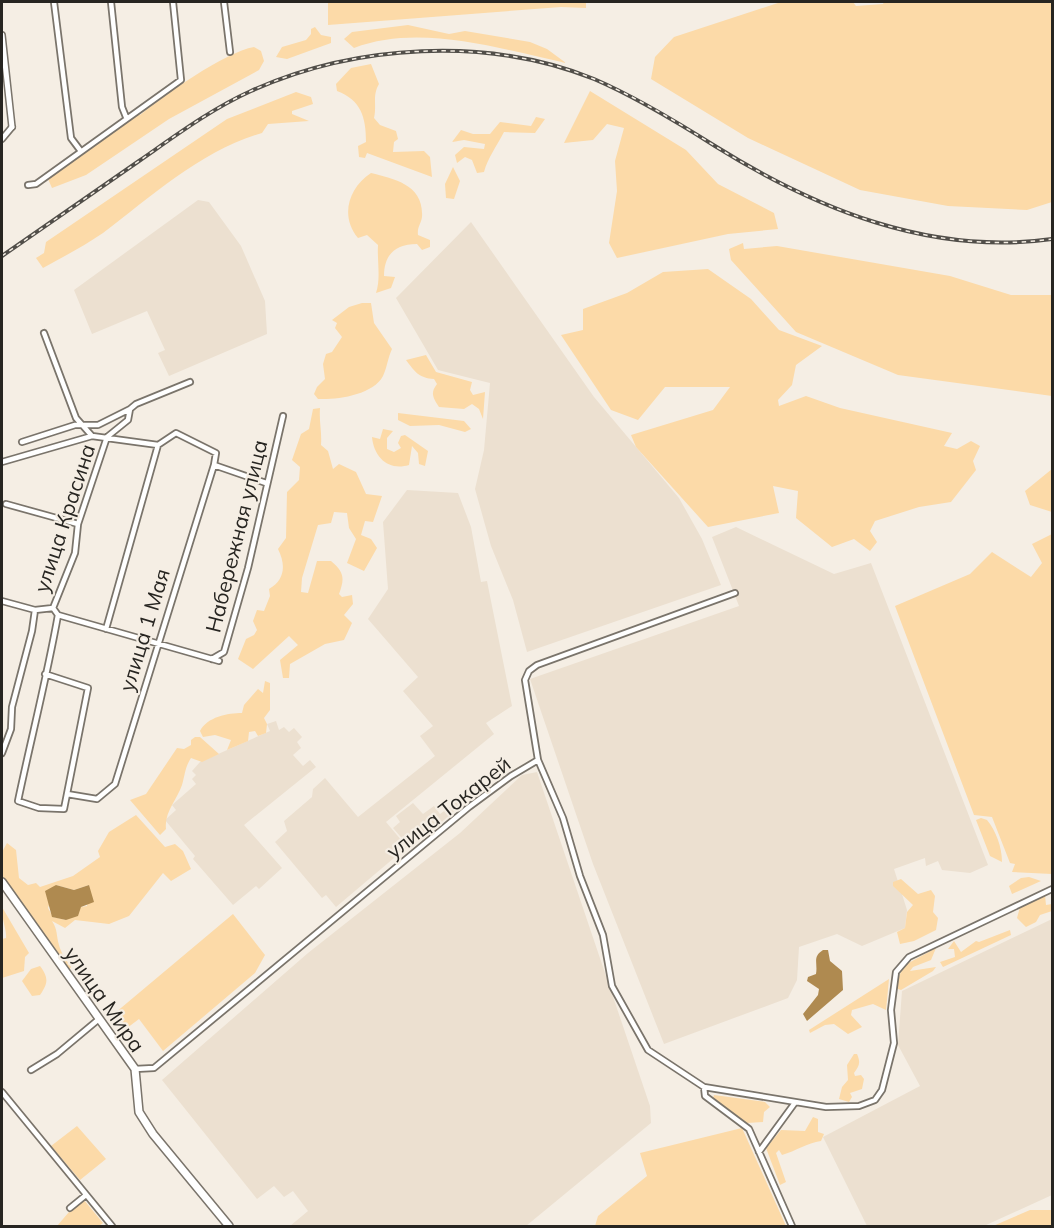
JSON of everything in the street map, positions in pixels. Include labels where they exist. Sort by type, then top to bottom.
[{"type":"main road","name":"улица Мира","points":[[2,882],[135,1069],[139,1112],[153,1134],[229,1227]]},
{"type":"street","points":[[54,2],[71,138],[80,150]]},
{"type":"street","points":[[111,2],[122,107],[126,117]]},
{"type":"street","points":[[28,185],[36,184],[126,117],[182,80],[173,2]]},
{"type":"street","points":[[224,2],[230,52]]},
{"type":"street","points":[[2,35],[12,127],[2,139]]},
{"type":"street","name":"улица Красина","points":[[44,333],[76,418],[92,435]]},
{"type":"street","points":[[22,442],[75,425],[98,425],[190,382]]},
{"type":"street","points":[[107,437],[128,420],[130,409]]},
{"type":"street","name":"Набережная улица","points":[[212,659],[224,652],[248,568],[283,416]]},
{"type":"street","points":[[106,629],[158,445],[176,433],[216,453],[214,465],[266,483]]},
{"type":"street","points":[[2,462],[92,435],[158,445]]},
{"type":"street","name":"улица Красина","points":[[52,608],[75,553],[78,524],[107,437]]},
{"type":"street","name":"улица 1 Мая","points":[[67,794],[98,799],[115,784],[156,643],[214,465]]},
{"type":"street","points":[[6,504],[78,524]]},
{"type":"street","name":"улица Токарей","points":[[135,1069],[154,1068],[469,807],[511,776],[538,760],[525,680],[529,671],[537,665],[735,593]]},
{"type":"street","points":[[2,601],[35,610],[52,608],[58,615],[219,661]]},
{"type":"street","name":"улица Красина","points":[[2,753],[10,729],[12,707],[32,631],[35,610]]},
{"type":"street","name":"улица Красина","points":[[58,615],[18,801],[39,808],[64,809],[67,794]]},
{"type":"street","points":[[45,674],[88,688],[67,794]]},
{"type":"street","points":[[538,760],[563,818],[580,876],[603,935],[612,986],[648,1050],[704,1087],[794,1104],[826,1107],[859,1107],[875,1100],[882,1090],[894,1043],[891,1010],[896,972],[909,957],[1053,889]]},
{"type":"street","points":[[31,1070],[57,1054],[99,1019]]},
{"type":"street","points":[[704,1087],[705,1096],[749,1128],[792,1227]]},
{"type":"street","points":[[2,1092],[112,1227]]},
{"type":"street","points":[[759,1152],[794,1104]]},
{"type":"street","points":[[70,1208],[86,1196]]},
{"type":"shaded area","points":[[328,2],[586,2],[586,8],[561,7],[328,25]]},
{"type":"shaded area","points":[[781,2],[853,2],[856,6],[883,4],[884,2],[1052,2],[1052,202],[1027,210],[948,206],[860,190],[748,138],[651,79],[655,57],[674,37]]},
{"type":"shaded area","points":[[408,25],[449,34],[465,31],[530,42],[547,49],[566,63],[487,46],[433,38],[379,41],[354,48],[344,39],[352,32]]},
{"type":"shaded area","points":[[315,27],[321,35],[331,37],[331,43],[287,59],[276,57],[282,47],[306,40],[311,34],[311,29]]},
{"type":"shaded area","points":[[254,47],[261,51],[264,61],[259,70],[169,119],[86,175],[52,188],[48,179],[135,114],[140,115],[212,65]]},
{"type":"shaded area","points":[[371,64],[379,84],[374,118],[380,125],[396,131],[398,139],[394,142],[393,152],[424,151],[430,157],[432,177],[367,153],[365,158],[359,157],[358,146],[366,142],[363,117],[352,99],[337,91],[336,84],[351,68]]},
{"type":"shaded area","points":[[590,91],[686,150],[718,184],[774,213],[778,229],[728,234],[617,258],[609,243],[617,191],[615,161],[624,128],[607,124],[593,140],[564,143]]},
{"type":"shaded area","points":[[296,92],[311,97],[313,104],[292,111],[292,114],[309,121],[268,124],[262,133],[198,162],[81,247],[43,268],[36,258],[44,253],[46,242],[227,119]]},
{"type":"shaded area","points":[[536,117],[545,119],[535,133],[504,132],[484,172],[477,173],[472,160],[465,157],[457,163],[455,155],[464,147],[484,149],[485,144],[464,140],[452,142],[461,130],[473,134],[490,134],[500,122],[531,126]]},
{"type":"shaded area","points":[[453,167],[460,181],[454,199],[446,198],[445,184]]},
{"type":"shaded area","points":[[371,173],[398,181],[413,191],[421,206],[422,217],[418,235],[430,240],[430,247],[422,250],[417,244],[403,246],[392,252],[386,262],[384,276],[395,277],[391,288],[376,293],[379,276],[378,245],[367,235],[358,238],[352,230],[348,212],[352,195],[363,179]]},
{"type":"shaded area","points":[[198,200],[209,202],[241,246],[265,301],[267,334],[169,376],[158,353],[165,350],[147,311],[92,334],[74,290]]},
{"type":"shaded area","points":[[471,222],[594,397],[679,498],[702,539],[721,585],[527,652],[513,600],[491,546],[475,489],[484,450],[490,383],[438,370],[396,298]]},
{"type":"shaded area","points":[[743,243],[744,249],[777,246],[950,276],[1011,295],[1052,295],[1052,396],[898,375],[796,332],[731,260],[729,249]]},
{"type":"shaded area","points":[[708,269],[751,299],[779,330],[822,346],[796,365],[792,385],[778,400],[779,406],[806,396],[840,408],[952,433],[944,446],[957,449],[971,441],[980,446],[973,461],[976,470],[951,502],[919,507],[875,521],[870,531],[877,542],[870,551],[854,539],[832,547],[796,518],[798,491],[773,486],[779,513],[708,527],[636,447],[631,435],[713,410],[730,387],[665,387],[638,420],[611,410],[561,335],[583,330],[583,309],[627,293],[663,272]]},
{"type":"shaded area","points":[[371,303],[374,323],[392,349],[383,376],[371,388],[363,392],[344,397],[318,399],[314,394],[325,379],[323,364],[326,354],[332,352],[342,337],[335,328],[337,323],[332,320],[349,307]]},
{"type":"shaded area","points":[[426,355],[436,372],[472,382],[470,390],[473,395],[485,392],[483,419],[479,409],[472,404],[464,409],[439,407],[433,395],[437,384],[434,379],[418,374],[406,360]]},
{"type":"shaded area","points":[[320,408],[321,445],[328,451],[333,469],[339,464],[356,472],[366,494],[382,496],[373,522],[365,521],[361,535],[371,539],[377,548],[364,571],[347,563],[356,539],[349,528],[347,513],[334,512],[331,523],[318,525],[302,578],[301,592],[308,593],[317,561],[331,561],[342,576],[339,594],[342,597],[352,595],[353,604],[344,615],[352,623],[344,640],[325,644],[290,664],[289,678],[283,678],[280,660],[298,645],[289,636],[253,669],[238,659],[246,639],[254,635],[257,630],[253,621],[257,610],[264,611],[270,596],[269,589],[281,577],[283,566],[278,549],[286,538],[287,492],[299,480],[300,467],[292,460],[301,434],[309,429],[313,409]]},
{"type":"shaded area","points":[[398,413],[464,421],[471,429],[465,432],[439,425],[410,426],[398,420]]},
{"type":"shaded area","points":[[383,429],[393,431],[387,438],[387,449],[394,452],[401,448],[398,443],[401,436],[405,435],[428,451],[425,466],[419,464],[418,453],[412,446],[409,465],[395,466],[379,457],[372,437],[380,439]]},
{"type":"shaded area","points":[[1052,469],[1052,512],[1030,505],[1025,491]]},
{"type":"shaded area","points":[[407,490],[458,493],[471,527],[481,582],[487,581],[512,706],[486,723],[494,734],[386,822],[407,847],[336,907],[326,895],[322,898],[275,842],[287,831],[284,821],[312,797],[313,789],[325,778],[358,817],[435,756],[420,736],[433,726],[403,691],[418,677],[368,619],[388,589],[383,522]]},
{"type":"shaded area","points":[[736,527],[834,574],[871,563],[988,865],[970,873],[942,870],[938,861],[926,866],[925,858],[894,869],[907,910],[905,928],[862,946],[837,934],[799,947],[797,980],[788,998],[664,1044],[593,864],[530,679],[739,606],[712,537]]},
{"type":"shaded area","points":[[1052,534],[1052,874],[1012,872],[1015,864],[1010,863],[992,817],[974,815],[895,606],[970,574],[992,552],[1031,577],[1042,563],[1032,544]]},
{"type":"shaded area","points":[[265,681],[270,683],[270,710],[264,718],[267,724],[266,733],[258,736],[255,731],[249,732],[248,741],[227,750],[231,740],[215,735],[203,737],[200,731],[208,722],[224,715],[242,713],[244,705],[258,689],[263,693]]},
{"type":"shaded area","points":[[276,721],[279,730],[284,727],[289,732],[294,728],[302,737],[297,742],[301,748],[293,755],[303,766],[310,760],[316,767],[244,825],[282,868],[259,889],[256,886],[233,905],[193,859],[195,856],[165,820],[176,810],[172,805],[196,784],[192,779],[196,775],[192,771],[200,762],[270,731],[267,724]]},
{"type":"shaded area","points":[[200,737],[219,754],[202,762],[191,758],[180,791],[167,817],[166,829],[160,835],[130,800],[146,794],[177,748],[184,749],[191,745],[191,740]]},
{"type":"shaded area","points":[[537,772],[650,1106],[651,1123],[526,1226],[290,1226],[308,1211],[293,1191],[284,1197],[274,1186],[257,1199],[162,1080],[308,953],[460,833],[522,775]]},
{"type":"shaded area","points":[[458,801],[461,805],[419,842],[415,838],[407,844],[393,828],[400,822],[396,816],[413,803],[423,814],[434,806],[440,814]]},
{"type":"shaded area","points":[[136,815],[165,847],[175,844],[183,851],[191,869],[171,881],[163,873],[129,916],[109,924],[75,920],[65,928],[52,921],[61,951],[71,967],[68,972],[2,876],[2,852],[7,843],[16,850],[19,878],[28,885],[36,883],[40,887],[73,876],[100,857],[98,851],[109,832]],"holes":[[[56,885],[74,890],[89,885],[87,906],[81,907],[66,920],[53,917],[48,908]]]},
{"type":"shaded area","points":[[981,818],[987,820],[996,834],[1002,862],[990,856],[976,820]]},
{"type":"shaded area","points":[[1029,877],[1041,881],[1012,894],[1009,886],[1021,878]]},
{"type":"shaded area","points":[[901,879],[918,894],[931,890],[935,896],[933,912],[938,918],[936,930],[914,941],[900,944],[897,932],[905,928],[907,912],[913,905],[893,886],[893,882]]},
{"type":"shaded area","points":[[56,885],[74,890],[89,885],[94,902],[81,907],[78,916],[66,920],[52,917],[45,891]]},
{"type":"shaded area","points":[[1045,895],[1046,905],[1052,904],[1052,911],[1040,915],[1036,922],[1026,927],[1017,918],[1020,907]]},
{"type":"shaded area","points":[[2,907],[29,953],[25,957],[24,971],[2,978],[2,939],[6,938],[6,935]]},
{"type":"shaded area","points":[[233,914],[265,955],[255,973],[163,1051],[139,1019],[127,1028],[115,1013]]},
{"type":"shaded area","points":[[1052,919],[1052,1195],[984,1226],[867,1226],[823,1137],[920,1086],[898,1045],[902,991]]},
{"type":"shaded area","points":[[1010,930],[1011,935],[943,967],[940,962],[955,957],[954,949],[948,949],[954,941],[961,952],[976,941],[979,942]]},
{"type":"shaded area","points":[[936,948],[931,960],[913,967],[910,971],[936,967],[933,971],[901,990],[895,988],[903,966]]},
{"type":"shaded area","points":[[823,950],[828,950],[830,961],[842,971],[843,990],[807,1021],[803,1014],[818,995],[819,989],[807,981],[808,977],[816,974],[816,958]]},
{"type":"shaded area","points":[[40,966],[46,977],[46,984],[40,995],[32,996],[22,981],[31,969]]},
{"type":"shaded area","points":[[889,979],[886,1010],[873,1004],[852,1010],[851,1015],[862,1027],[848,1034],[834,1024],[825,1025],[810,1033],[809,1030]]},
{"type":"shaded area","points":[[854,1054],[857,1054],[859,1062],[855,1076],[861,1075],[864,1079],[862,1089],[850,1093],[852,1097],[849,1102],[839,1099],[842,1087],[848,1080],[847,1065]]},
{"type":"shaded area","points":[[714,1095],[765,1102],[770,1107],[764,1112],[763,1122],[747,1123],[713,1098]]},
{"type":"shaded area","points":[[813,1117],[818,1119],[818,1132],[824,1134],[821,1141],[782,1155],[779,1150],[776,1153],[786,1182],[780,1185],[766,1148],[781,1130],[805,1131]]},
{"type":"shaded area","points":[[77,1126],[106,1159],[80,1180],[51,1146]]},
{"type":"shaded area","points":[[742,1128],[786,1226],[595,1226],[598,1216],[647,1176],[640,1153]]},
{"type":"shaded area","points":[[84,1200],[103,1223],[99,1226],[57,1226],[69,1212]]},
{"type":"shaded area","points":[[1030,1210],[1052,1210],[1052,1226],[993,1226]]},
{"type":"railway","points":[[2,256],[207,114],[236,98],[291,75],[334,63],[377,55],[422,51],[510,56],[553,65],[594,79],[656,110],[793,190],[834,208],[876,222],[919,234],[963,240],[1007,242],[1052,239]]}]
